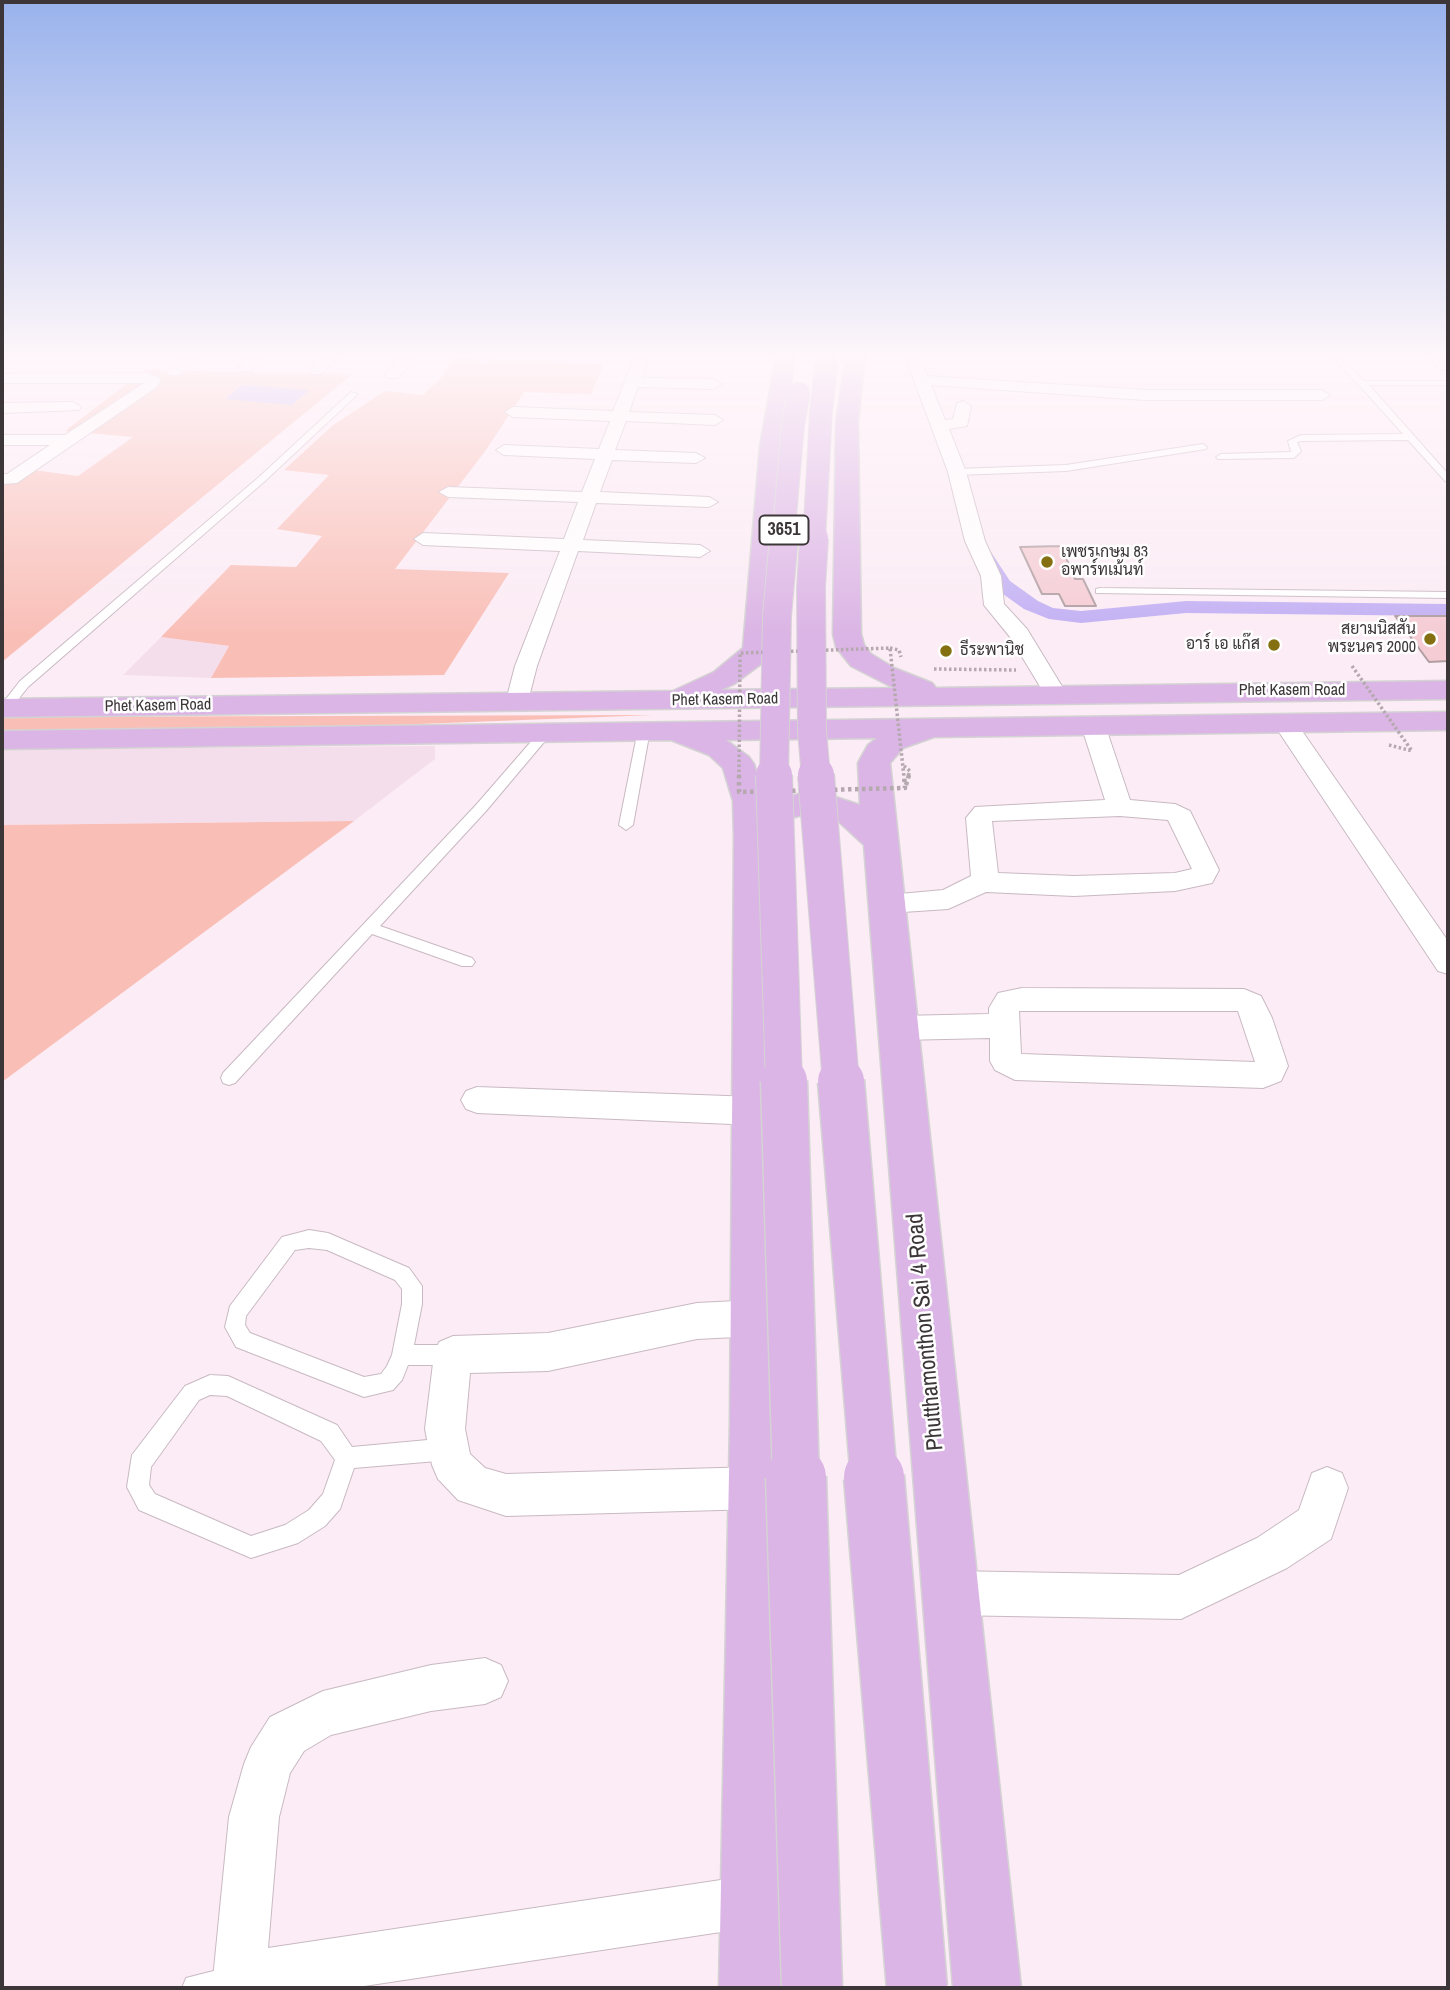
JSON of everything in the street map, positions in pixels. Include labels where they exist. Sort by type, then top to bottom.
[{"type":"main road","points":[[658,720],[724,678],[751,658],[757,648],[771,449]]},
{"type":"main road","name":"3651","points":[[791,449],[777,616],[793,702]]},
{"type":"main road","name":"3651","points":[[793,702],[811,587],[819,449]]},
{"type":"main road","points":[[846,449],[845,571],[847,634],[850,647],[861,660],[884,674],[937,695]]},
{"type":"main road","points":[[762,566],[776,588],[805,594],[828,591],[840,581],[845,571]]},
{"type":"main road","name":"Phet Kasem Road","points":[[2,740],[545,732],[937,695],[1448,690]]},
{"type":"main road","name":"Phet Kasem Road","points":[[4,708],[517,701],[658,720],[948,727],[1445,724]]},
{"type":"main road","points":[[793,702],[778,911],[812,1988]]},
{"type":"main road","points":[[793,702],[825,888],[917,1988]]},
{"type":"main road","points":[[658,720],[720,748],[738,764],[749,801],[756,1318],[753,1988]]},
{"type":"main road","name":"Phutthamonthon Sai 4 Road","points":[[948,727],[910,734],[892,741],[879,752],[874,763],[874,781],[900,1028],[949,1593],[987,1988]]},
{"type":"main road","points":[[751,836],[758,823],[772,812],[806,803],[826,805],[850,813],[880,840]]},
{"type":"street","points":[[6,479],[55,449]]},
{"type":"street","points":[[517,701],[526,666],[608,449]]},
{"type":"street","points":[[947,449],[957,472],[975,541],[991,576],[994,604],[1019,634],[1055,693]]},
{"type":"street","points":[[504,450],[696,458]]},
{"type":"street","points":[[448,492],[709,502]]},
{"type":"street","points":[[422,539],[700,551]]},
{"type":"street","points":[[1285,723],[1448,963]]},
{"type":"street","points":[[1093,725],[1120,808]]},
{"type":"street","points":[[888,903],[948,899],[975,884],[988,881],[1003,885],[1074,886],[1175,882],[1202,876],[1206,870],[1181,817],[1175,812],[1120,808],[984,813],[979,818],[979,827],[985,876],[988,881]]},
{"type":"street","points":[[1022,999],[1236,999],[1250,1004],[1272,1066],[1270,1072],[1263,1075],[1025,1069],[1006,1061],[1004,1026],[1004,1008],[1009,1001],[1022,999]]},
{"type":"street","points":[[900,1028],[1004,1026]]},
{"type":"street","points":[[477,1100],[755,1111]]},
{"type":"street","points":[[756,1318],[697,1321],[548,1352],[453,1355],[445,1429],[452,1465],[473,1485],[506,1495],[756,1488]]},
{"type":"street","points":[[949,1593],[1181,1597],[1272,1553],[1316,1524],[1327,1488]]},
{"type":"street","points":[[485,1681],[431,1688],[323,1714],[287,1734],[268,1764],[218,1983],[754,1901]]},
{"type":"lane","points":[[4,708],[24,684],[295,449]]},
{"type":"lane","points":[[957,472],[1066,468],[1191,449]]},
{"type":"lane","points":[[1221,457],[1294,456],[1296,449]]},
{"type":"lane","points":[[1422,449],[1448,479]]},
{"type":"lane","points":[[1100,591],[1448,595]]},
{"type":"lane","points":[[626,825],[658,720]]},
{"type":"lane","points":[[229,1078],[481,808],[545,732]]},
{"type":"lane","points":[[370,928],[467,962]]},
{"type":"lane","points":[[309,1239],[328,1242],[402,1275],[412,1286],[412,1304],[402,1355],[396,1373],[386,1383],[364,1387],[243,1340],[235,1327],[237,1313],[289,1243],[309,1239]]},
{"type":"lane","points":[[402,1355],[453,1355]]},
{"type":"lane","points":[[210,1385],[228,1385],[329,1433],[341,1446],[347,1458],[332,1501],[317,1518],[290,1535],[251,1547],[147,1502],[138,1487],[140,1463],[192,1393],[210,1385]]},
{"type":"lane","points":[[347,1458],[449,1450]]},
{"type":"path","points":[[890,648],[900,650]]},
{"type":"path","points":[[1352,666],[1412,751]]},
{"type":"path","points":[[905,788],[910,771]]},
{"type":"shaded area","points":[[116,449],[261,449],[2,662],[2,478],[18,468],[78,476]]},
{"type":"shaded area","points":[[307,449],[487,449],[395,569],[509,573],[444,675],[211,678],[229,646],[161,637],[231,565],[296,567],[322,536],[277,529],[329,475],[284,470]]},
{"type":"shaded area","points":[[161,637],[229,646],[211,678],[123,675]]},
{"type":"shaded area","points":[[653,715],[290,729],[2,730],[2,717]]},
{"type":"shaded area","points":[[435,746],[435,759],[354,821],[2,825],[2,749]]},
{"type":"shaded area","points":[[354,821],[2,1082],[2,825]]},
{"type":"building","points":[[1061,546],[1075,579],[1083,579],[1096,606],[1065,606],[1059,594],[1042,594],[1020,547]]},
{"type":"building","name":"สยามนิสสัน พระนคร 2000","points":[[1395,616],[1448,616],[1448,661],[1429,662]]},
{"type":"waterway","points":[[983,553],[1003,585],[1031,605],[1049,613],[1081,617],[1186,607],[1448,610]]},
{"type":"place","name":"เพชรเกษม 83 อพาร์ทเม้นท์","points":[[1047,562]]},
{"type":"place","name":"สยามนิสสัน พระนคร 2000","points":[[1430,639]]},
{"type":"place","name":"อาร์ เอ แก๊ส","points":[[1274,645]]},
{"type":"place","name":"ธีระพานิช","points":[[946,651]]}]
